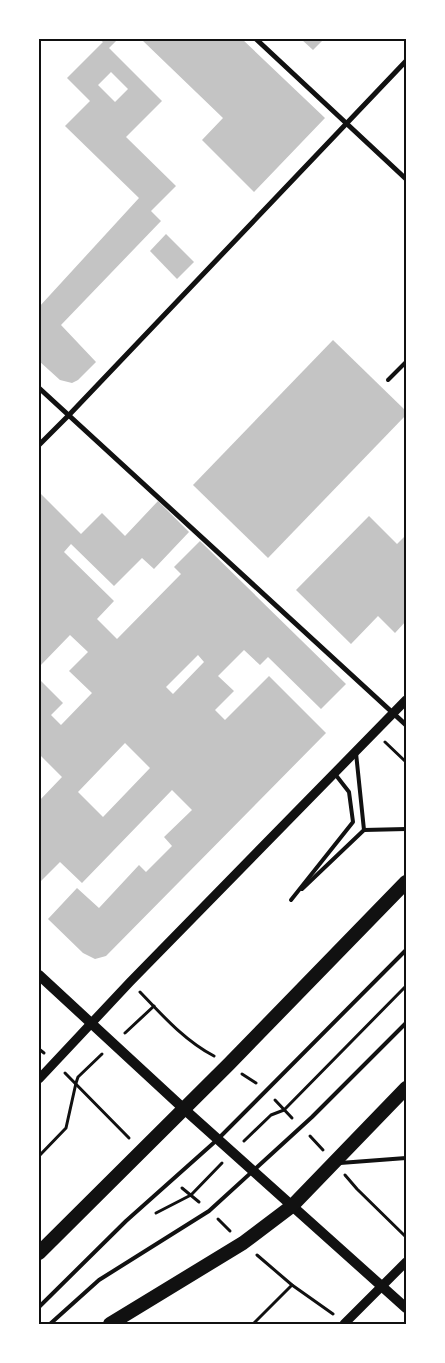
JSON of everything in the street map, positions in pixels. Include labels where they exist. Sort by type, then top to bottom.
[{"type":"highway","points":[[39,1253],[184,1109],[406,882]]},
{"type":"highway","points":[[110,1324],[243,1243],[292,1206],[406,1088]]},
{"type":"main road","points":[[39,975],[184,1109],[406,1308]]},
{"type":"street","points":[[256,39],[406,179]]},
{"type":"street","points":[[39,444],[69,415],[406,61]]},
{"type":"street","points":[[39,388],[406,726]]},
{"type":"street","points":[[39,1079],[91,1023],[406,700]]},
{"type":"street","points":[[344,1324],[406,1262]]},
{"type":"lane","points":[[388,380],[406,362]]},
{"type":"lane","points":[[356,751],[364,830]]},
{"type":"lane","points":[[334,773],[349,792],[353,822],[291,900],[364,830],[406,829]]},
{"type":"lane","points":[[39,1307],[126,1221],[218,1139],[406,950]]},
{"type":"lane","points":[[50,1324],[99,1280],[209,1211],[312,1117],[406,1023]]},
{"type":"lane","points":[[335,1163],[406,1158]]},
{"type":"path","points":[[374,732],[406,762]]},
{"type":"path","points":[[39,1156],[66,1128],[78,1077],[154,1006]]},
{"type":"path","points":[[39,1049],[76,1082],[141,1150]]},
{"type":"path","points":[[172,1181],[209,1211],[292,1285],[318,1302],[344,1324]]},
{"type":"path","points":[[253,1324],[292,1285]]},
{"type":"building","points":[[99,39],[118,39],[109,48],[162,101],[126,137],[176,186],[151,211],[161,221],[61,325],[96,362],[78,380],[72,383],[60,380],[39,361],[39,307],[139,198],[65,126],[90,101],[67,78],[103,42]],"holes":[[[111,72],[128,89],[115,102],[98,85]]]},
{"type":"building","points":[[143,39],[242,39],[325,118],[254,192],[202,140],[223,118]]},
{"type":"building","points":[[301,39],[324,39],[313,50]]},
{"type":"building","points":[[166,234],[194,262],[177,279],[150,251]]},
{"type":"building","points":[[333,340],[406,411],[406,415],[268,558],[193,485]]},
{"type":"building","points":[[39,492],[81,534],[102,513],[125,536],[158,501],[189,532],[154,569],[142,558],[114,586],[71,544],[64,552],[114,601],[97,619],[117,639],[181,574],[174,567],[200,541],[346,684],[321,709],[268,657],[260,665],[244,650],[218,676],[234,691],[215,710],[225,720],[269,676],[326,733],[106,956],[95,959],[83,953],[48,919],[77,888],[99,908],[139,865],[146,872],[172,846],[164,837],[192,810],[172,790],[82,883],[60,862],[39,883],[39,801],[62,777],[39,754],[39,679],[63,703],[51,715],[61,725],[92,693],[69,671],[88,652],[70,635],[39,665]],"holes":[[[198,655],[204,662],[173,694],[166,687]],[[125,743],[150,768],[103,817],[78,792]]]},
{"type":"building","points":[[369,516],[397,544],[406,535],[406,621],[395,633],[378,616],[351,644],[296,590]]}]
